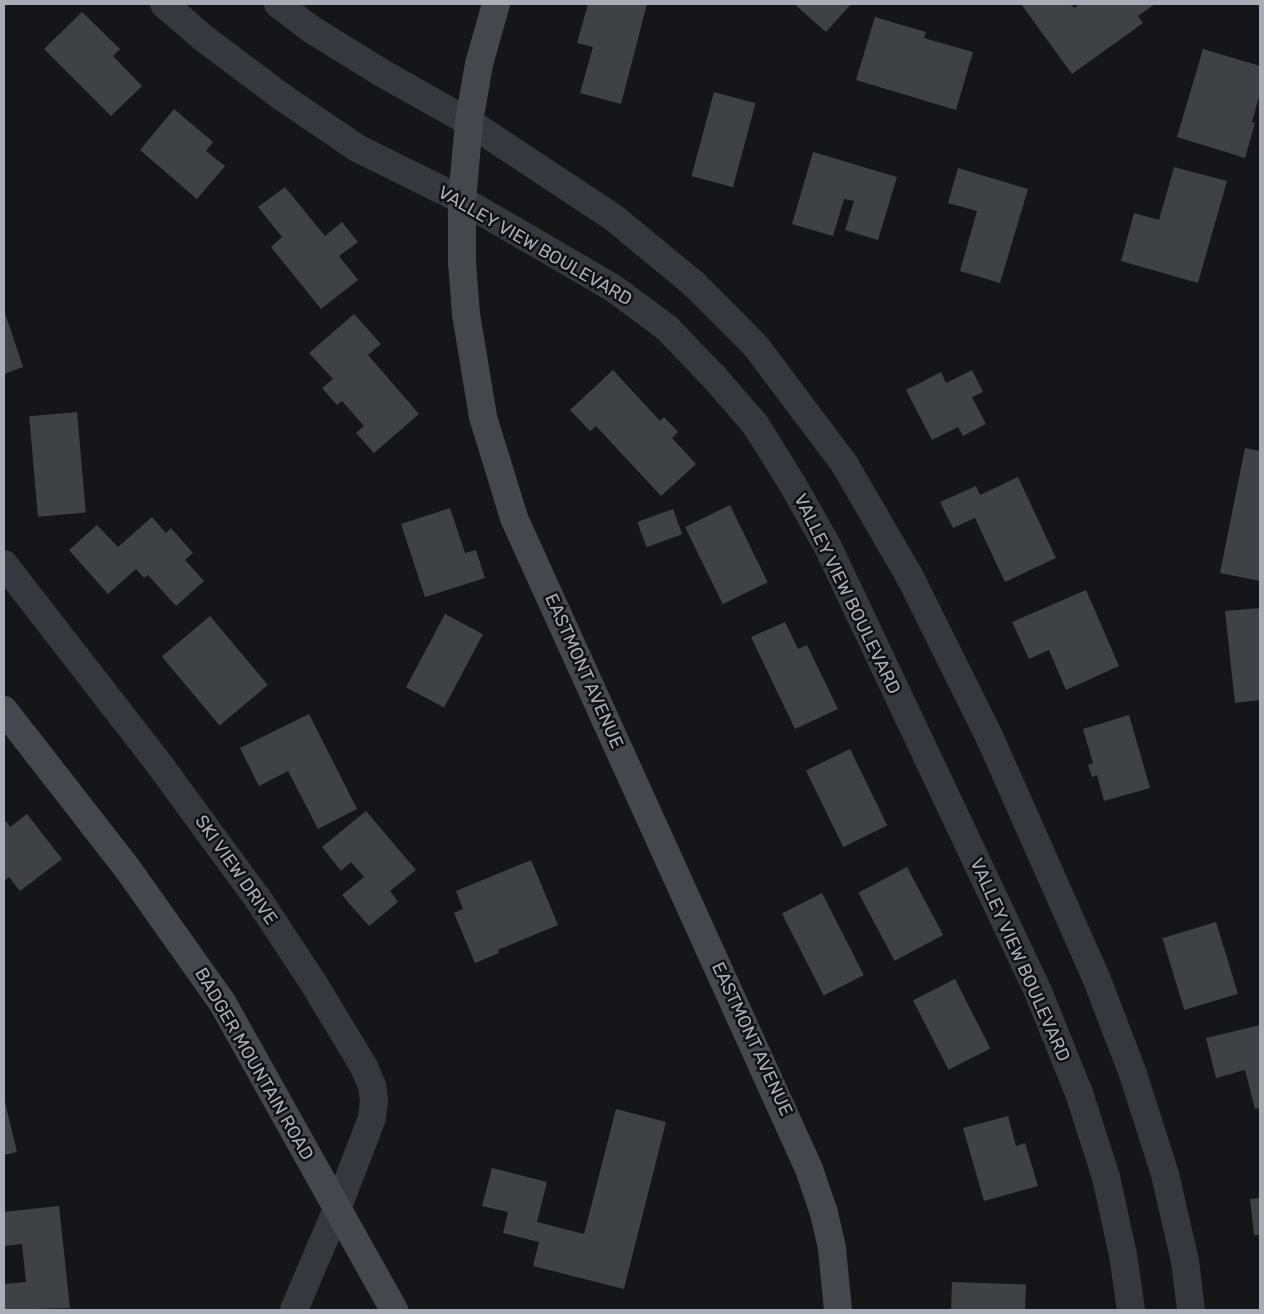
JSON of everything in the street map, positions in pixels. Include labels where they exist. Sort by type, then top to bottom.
[{"type":"main road","name":"EASTMONT AVENUE","points":[[496,4],[479,64],[469,122],[462,200],[462,262],[473,366],[484,417],[514,518],[806,1161],[824,1213],[832,1249],[837,1309]]},
{"type":"main road","name":"BADGER MOUNTAIN ROAD","points":[[4,710],[127,868],[222,1002],[263,1072],[394,1310]]},
{"type":"street","name":"VALLEY VIEW BOULEVARD","points":[[164,4],[214,46],[282,97],[357,148],[462,200],[613,288],[668,328],[755,424],[793,485],[828,547],[1039,994],[1079,1093],[1106,1177],[1123,1255],[1132,1310]]},
{"type":"street","points":[[278,4],[311,29],[374,68],[469,122],[614,218],[694,284],[755,345],[805,409],[855,482],[910,577],[990,736],[1097,980],[1133,1074],[1165,1174],[1185,1261],[1191,1310]]},
{"type":"street","name":"SKI VIEW DRIVE","points":[[4,564],[224,852],[314,984],[364,1067],[372,1086],[374,1102],[372,1118],[337,1209],[294,1310]]},
{"type":"building","points":[[588,4],[647,4],[621,104],[580,93],[593,47],[577,43]]},
{"type":"building","points":[[794,4],[851,4],[826,32]]},
{"type":"building","points":[[1021,4],[1071,4],[1074,8],[1080,4],[1155,4],[1138,16],[1143,23],[1072,74]]},
{"type":"building","points":[[82,12],[120,49],[113,56],[142,86],[111,116],[44,49]]},
{"type":"building","points":[[875,17],[926,32],[924,38],[973,52],[956,110],[856,80]]},
{"type":"building","points":[[1203,49],[1260,66],[1260,93],[1252,122],[1255,123],[1245,158],[1177,137]]},
{"type":"building","points":[[714,92],[756,103],[733,187],[691,176]]},
{"type":"building","points":[[174,109],[213,142],[206,151],[225,166],[197,199],[140,150]]},
{"type":"building","points":[[813,152],[897,177],[878,240],[845,230],[854,201],[844,199],[833,236],[792,224]]},
{"type":"building","points":[[1174,167],[1227,181],[1198,283],[1121,261],[1134,213],[1159,220]]},
{"type":"building","points":[[958,168],[1028,189],[1000,283],[960,271],[977,211],[948,203]]},
{"type":"building","points":[[285,187],[325,236],[342,222],[358,242],[339,256],[358,280],[321,309],[271,247],[282,237],[258,207]]},
{"type":"building","points":[[4,310],[23,367],[4,374]]},
{"type":"building","points":[[354,314],[381,344],[368,355],[419,414],[374,453],[356,433],[364,426],[342,401],[337,405],[322,388],[333,379],[309,353]]},
{"type":"building","points":[[613,370],[660,421],[664,417],[678,432],[672,438],[696,464],[661,496],[596,426],[590,431],[570,410]]},
{"type":"building","points":[[972,370],[983,392],[972,397],[986,424],[963,436],[958,427],[932,440],[906,390],[941,372],[946,383]]},
{"type":"building","points":[[77,412],[86,513],[38,517],[29,416]]},
{"type":"building","points":[[1245,448],[1260,451],[1260,581],[1220,573]]},
{"type":"building","points":[[1018,477],[1056,558],[1005,582],[975,518],[953,528],[940,502],[976,486],[980,495]]},
{"type":"building","points":[[730,505],[768,582],[723,604],[685,527]]},
{"type":"building","points":[[450,508],[465,553],[476,550],[485,578],[425,597],[401,524]]},
{"type":"building","points":[[673,509],[682,534],[647,547],[637,522]]},
{"type":"building","points":[[152,517],[166,533],[171,528],[193,553],[185,560],[204,581],[176,606],[148,575],[144,578],[136,569],[108,594],[69,550],[97,525],[118,547]]},
{"type":"building","points":[[1086,590],[1119,666],[1066,690],[1049,650],[1029,659],[1012,622]]},
{"type":"building","points":[[1260,608],[1260,700],[1235,703],[1225,611]]},
{"type":"building","points":[[445,614],[483,634],[444,707],[406,687]]},
{"type":"building","points":[[210,616],[268,685],[220,725],[162,656]]},
{"type":"building","points":[[785,622],[798,649],[807,645],[838,709],[795,729],[751,637]]},
{"type":"building","points":[[309,714],[357,809],[318,829],[288,771],[259,786],[240,748]]},
{"type":"building","points":[[1129,715],[1150,788],[1104,801],[1097,775],[1092,777],[1088,765],[1093,763],[1083,729]]},
{"type":"building","points":[[850,749],[887,825],[843,847],[806,770]]},
{"type":"building","points":[[366,811],[416,870],[390,891],[398,902],[369,926],[342,895],[364,877],[351,862],[341,871],[322,847]]},
{"type":"building","points":[[27,814],[62,859],[20,891],[9,877],[4,881],[4,822],[6,821],[10,827]]},
{"type":"building","points":[[531,860],[558,925],[498,950],[499,953],[475,963],[454,913],[463,909],[456,891]]},
{"type":"building","points":[[907,867],[943,935],[895,961],[858,893]]},
{"type":"building","points":[[822,893],[864,975],[824,995],[782,913]]},
{"type":"building","points":[[1216,922],[1238,994],[1184,1010],[1162,938]]},
{"type":"building","points":[[955,979],[990,1048],[949,1070],[913,1000]]},
{"type":"building","points":[[1260,1025],[1260,1108],[1255,1109],[1245,1070],[1216,1078],[1206,1038]]},
{"type":"building","points":[[4,1098],[17,1152],[4,1155]]},
{"type":"building","points":[[616,1109],[666,1122],[624,1289],[533,1266],[539,1242],[503,1233],[508,1212],[482,1206],[492,1168],[547,1182],[537,1222],[584,1234]]},
{"type":"building","points":[[1008,1116],[1016,1146],[1025,1143],[1038,1186],[984,1201],[963,1128]]},
{"type":"building","points":[[1260,1198],[1260,1235],[1254,1235],[1250,1199]]},
{"type":"building","points":[[59,1206],[70,1308],[5,1310],[4,1284],[26,1282],[22,1244],[4,1246],[4,1212]]},
{"type":"building","points":[[952,1282],[1026,1285],[1025,1310],[951,1310]]}]
